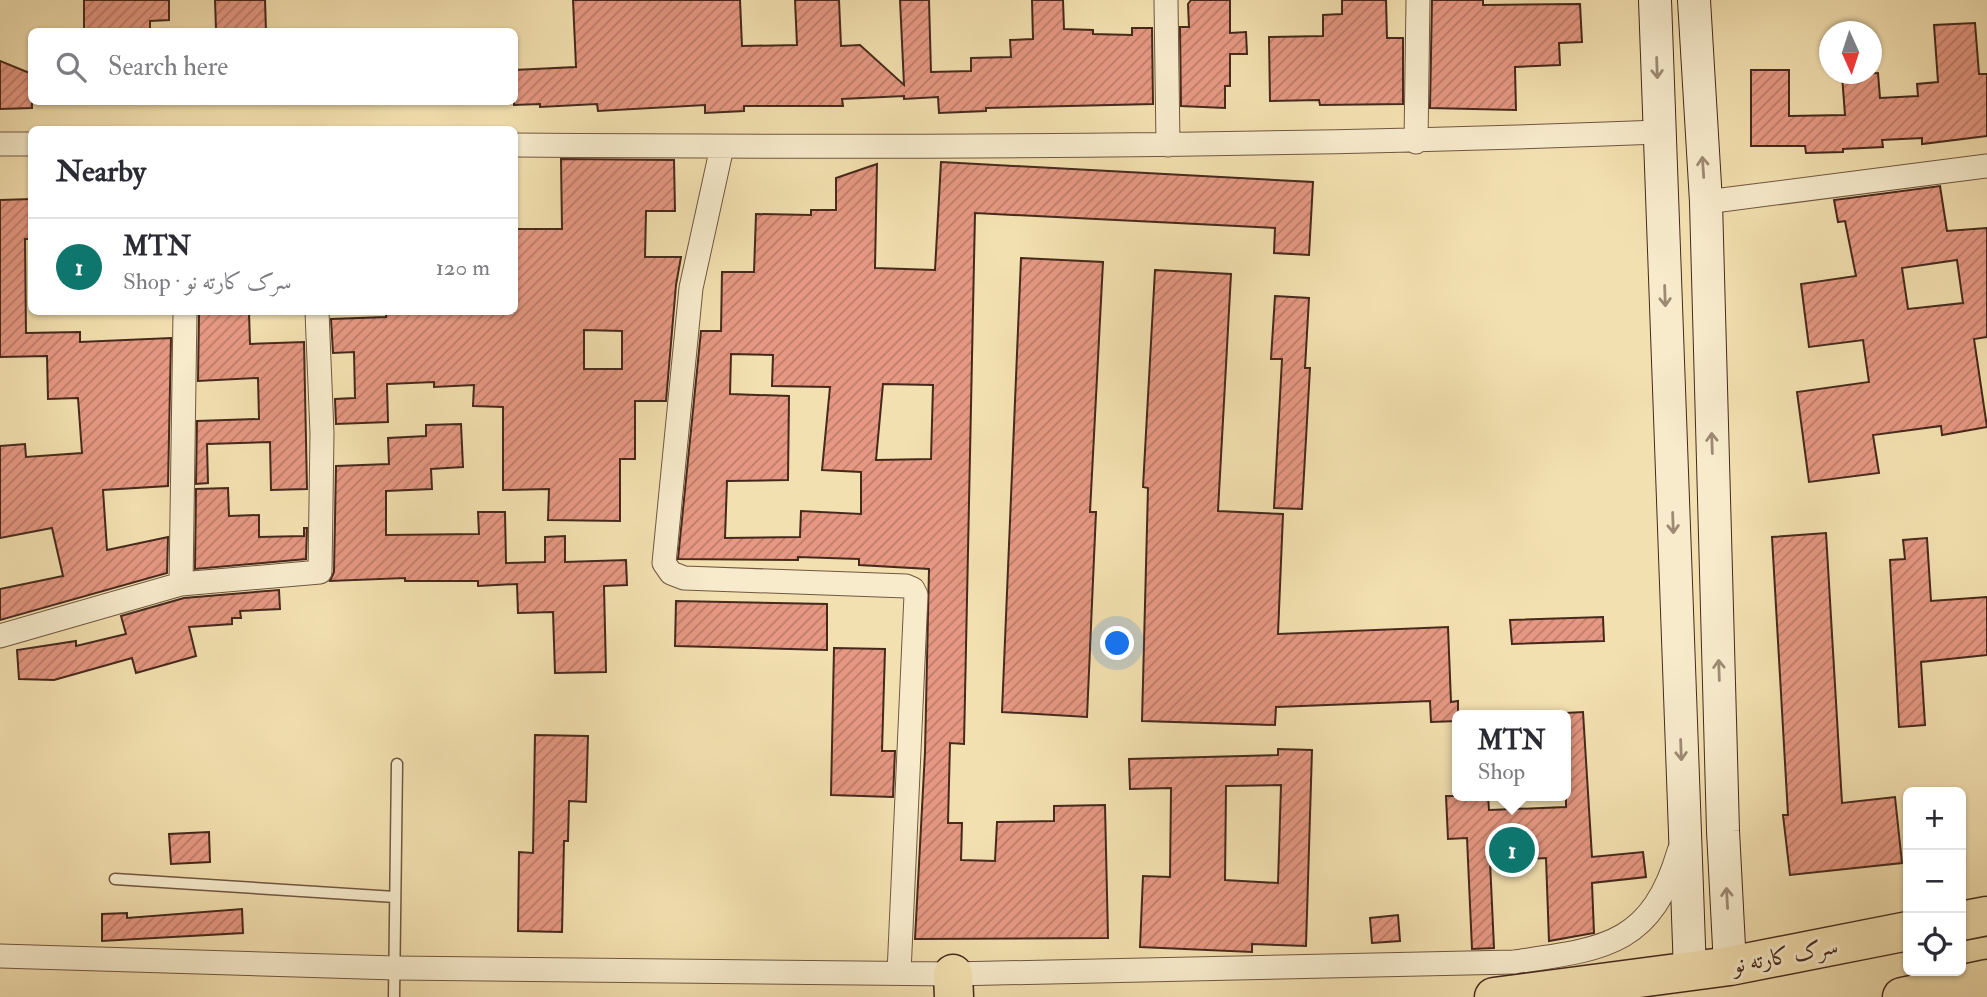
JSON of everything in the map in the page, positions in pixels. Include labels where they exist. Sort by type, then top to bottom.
[{"type":"highway","points":[[1966,920],[1987,916]]},
{"type":"highway","name":"سرک کارته نو","points":[[1494,997],[1730,966],[1903,932]]},
{"type":"highway","points":[[1902,997],[1937,994],[1987,979]]},
{"type":"main road","points":[[1655,0],[1690,972]]},
{"type":"main road","points":[[1694,0],[1706,202],[1723,831],[1730,966]]},
{"type":"main road","points":[[1685,833],[1723,831]]},
{"type":"street","points":[[1166,0],[1168,145]]},
{"type":"street","points":[[1416,142],[1418,0]]},
{"type":"street","points":[[518,145],[1168,145],[1416,142],[1659,132]]},
{"type":"street","points":[[0,144],[28,144]]},
{"type":"street","points":[[722,147],[691,288],[664,563],[671,573],[684,578],[906,586],[913,589],[916,595],[899,973]]},
{"type":"street","points":[[1706,202],[1987,166]]},
{"type":"street","points":[[181,584],[185,315]]},
{"type":"street","points":[[0,636],[181,584],[320,572],[322,433],[317,315]]},
{"type":"street","points":[[0,956],[395,968],[899,973],[954,985],[1514,962],[1594,950],[1638,926],[1669,886],[1685,833]]},
{"type":"lane","points":[[394,997],[397,764]]},
{"type":"lane","points":[[116,879],[396,897]]},
{"type":"building","points":[[84,0],[169,0],[169,20],[150,21],[150,28],[84,28]]},
{"type":"building","points":[[215,0],[265,0],[266,28],[216,28]]},
{"type":"building","points":[[573,0],[740,0],[742,46],[797,45],[795,0],[839,0],[841,46],[860,45],[904,85],[900,0],[929,0],[931,72],[971,71],[971,58],[1011,57],[1010,40],[1033,39],[1032,0],[1063,0],[1064,29],[1093,30],[1093,34],[1132,35],[1132,28],[1152,28],[1153,104],[986,108],[986,111],[939,113],[938,97],[904,99],[904,96],[842,99],[843,106],[744,106],[744,111],[705,113],[705,105],[598,111],[597,104],[540,107],[540,104],[518,105],[518,70],[576,67]]},
{"type":"building","points":[[1191,0],[1230,0],[1230,33],[1246,32],[1247,54],[1230,54],[1230,86],[1225,86],[1225,108],[1181,106],[1180,27],[1189,27],[1188,4]]},
{"type":"building","points":[[1342,0],[1386,0],[1387,38],[1403,38],[1403,104],[1320,105],[1319,100],[1270,101],[1269,37],[1323,36],[1323,15],[1342,14]]},
{"type":"building","points":[[1432,0],[1483,0],[1483,5],[1580,4],[1582,42],[1559,43],[1560,65],[1515,67],[1516,110],[1430,108]]},
{"type":"building","points":[[1975,23],[1979,74],[1987,74],[1987,136],[1922,144],[1922,138],[1882,140],[1883,147],[1843,149],[1843,152],[1806,153],[1805,146],[1751,146],[1751,70],[1789,70],[1789,116],[1845,115],[1843,84],[1879,84],[1880,98],[1918,96],[1917,84],[1938,82],[1934,25]]},
{"type":"building","points":[[0,61],[28,72],[28,105],[32,105],[32,108],[0,109]]},
{"type":"building","points":[[561,159],[674,160],[675,211],[646,211],[645,257],[681,257],[666,401],[635,401],[635,459],[620,459],[620,521],[548,520],[549,489],[503,490],[503,407],[473,406],[474,385],[434,387],[434,382],[387,384],[388,422],[336,424],[335,399],[355,398],[354,352],[333,353],[331,319],[386,315],[518,315],[518,229],[562,229]],"holes":[[[584,330],[622,331],[622,369],[584,369]]]},
{"type":"building","points":[[941,162],[1313,182],[1309,255],[1274,253],[1275,228],[975,213],[964,744],[950,743],[948,823],[962,823],[961,860],[995,861],[997,822],[1054,821],[1054,806],[1105,805],[1108,938],[915,939],[925,752],[929,569],[859,565],[859,559],[678,559],[701,331],[721,331],[722,272],[754,272],[756,214],[811,215],[811,210],[836,210],[836,178],[877,164],[875,268],[935,270]],"holes":[[[731,354],[773,355],[772,386],[830,387],[822,470],[861,472],[861,514],[801,511],[800,537],[725,538],[727,481],[788,480],[789,396],[730,394]],[[883,384],[933,385],[931,459],[876,460]]]},
{"type":"building","points":[[1940,186],[1947,231],[1987,228],[1987,337],[1974,339],[1987,427],[1942,435],[1941,426],[1873,435],[1879,473],[1809,482],[1797,392],[1869,382],[1863,340],[1809,347],[1801,284],[1856,276],[1845,221],[1838,222],[1834,200]],"holes":[[[1957,260],[1963,303],[1908,309],[1902,268]]]},
{"type":"building","points":[[28,199],[28,239],[25,239],[26,333],[80,332],[80,342],[171,338],[168,486],[103,490],[107,550],[168,537],[167,573],[0,620],[0,589],[63,576],[52,528],[0,538],[0,446],[25,444],[26,457],[82,453],[78,398],[48,399],[47,356],[0,357],[0,200]]},
{"type":"building","points":[[1021,258],[1103,262],[1090,512],[1096,512],[1087,717],[1002,712]]},
{"type":"building","points":[[1155,270],[1231,274],[1218,511],[1283,514],[1278,634],[1448,627],[1451,702],[1458,701],[1458,710],[1452,710],[1452,721],[1431,722],[1430,701],[1276,707],[1275,725],[1142,721],[1148,488],[1143,487]]},
{"type":"building","points":[[1275,296],[1309,298],[1305,368],[1310,368],[1302,509],[1274,508],[1282,359],[1271,359]]},
{"type":"building","points":[[199,315],[249,315],[250,344],[304,342],[307,489],[271,490],[270,442],[207,444],[208,483],[196,484],[197,421],[259,419],[258,378],[198,381]]},
{"type":"building","points":[[461,424],[463,467],[431,469],[432,489],[386,491],[386,535],[479,534],[478,512],[505,512],[506,563],[545,562],[545,537],[565,536],[565,562],[626,560],[627,585],[604,586],[606,672],[555,673],[553,612],[518,613],[517,584],[478,586],[478,581],[405,581],[405,578],[330,581],[334,572],[336,466],[389,464],[388,438],[426,436],[426,425]]},
{"type":"building","points":[[228,488],[229,516],[259,515],[259,537],[304,536],[304,528],[307,528],[306,559],[195,569],[196,489]]},
{"type":"building","points":[[1826,533],[1842,803],[1895,797],[1902,863],[1790,875],[1783,815],[1788,815],[1772,537]]},
{"type":"building","points":[[1927,538],[1931,601],[1987,597],[1987,655],[1921,662],[1925,725],[1899,727],[1890,560],[1905,559],[1903,540]]},
{"type":"building","points":[[279,590],[280,609],[240,611],[241,618],[232,618],[232,624],[189,627],[196,656],[136,673],[132,658],[54,680],[19,679],[17,650],[76,641],[76,646],[126,634],[121,616],[184,598]]},
{"type":"building","points":[[676,601],[827,604],[827,650],[675,646]]},
{"type":"building","points":[[1603,617],[1604,641],[1512,644],[1510,620]]},
{"type":"building","points":[[834,648],[885,649],[882,751],[895,751],[893,797],[831,795]]},
{"type":"building","points":[[1583,712],[1592,857],[1643,852],[1646,877],[1592,883],[1594,933],[1549,941],[1546,858],[1490,861],[1494,948],[1472,949],[1467,838],[1448,839],[1446,796],[1452,796],[1452,801],[1488,801],[1489,810],[1566,807],[1566,801],[1571,801],[1571,713]]},
{"type":"building","points":[[535,735],[588,736],[586,802],[569,801],[568,841],[564,841],[562,932],[518,931],[519,852],[533,853]]},
{"type":"building","points":[[1278,749],[1312,750],[1306,946],[1252,944],[1252,952],[1140,947],[1143,876],[1170,877],[1171,788],[1130,789],[1129,759],[1278,755]],"holes":[[[1281,785],[1278,883],[1225,880],[1226,786]]]},
{"type":"building","points":[[209,832],[210,862],[171,864],[169,834]]},
{"type":"building","points":[[242,909],[243,933],[102,941],[102,914],[127,913],[127,918]]},
{"type":"building","points":[[1398,915],[1400,941],[1372,943],[1370,918]]},
{"type":"place","name":"MTN","points":[[1512,850]]}]
